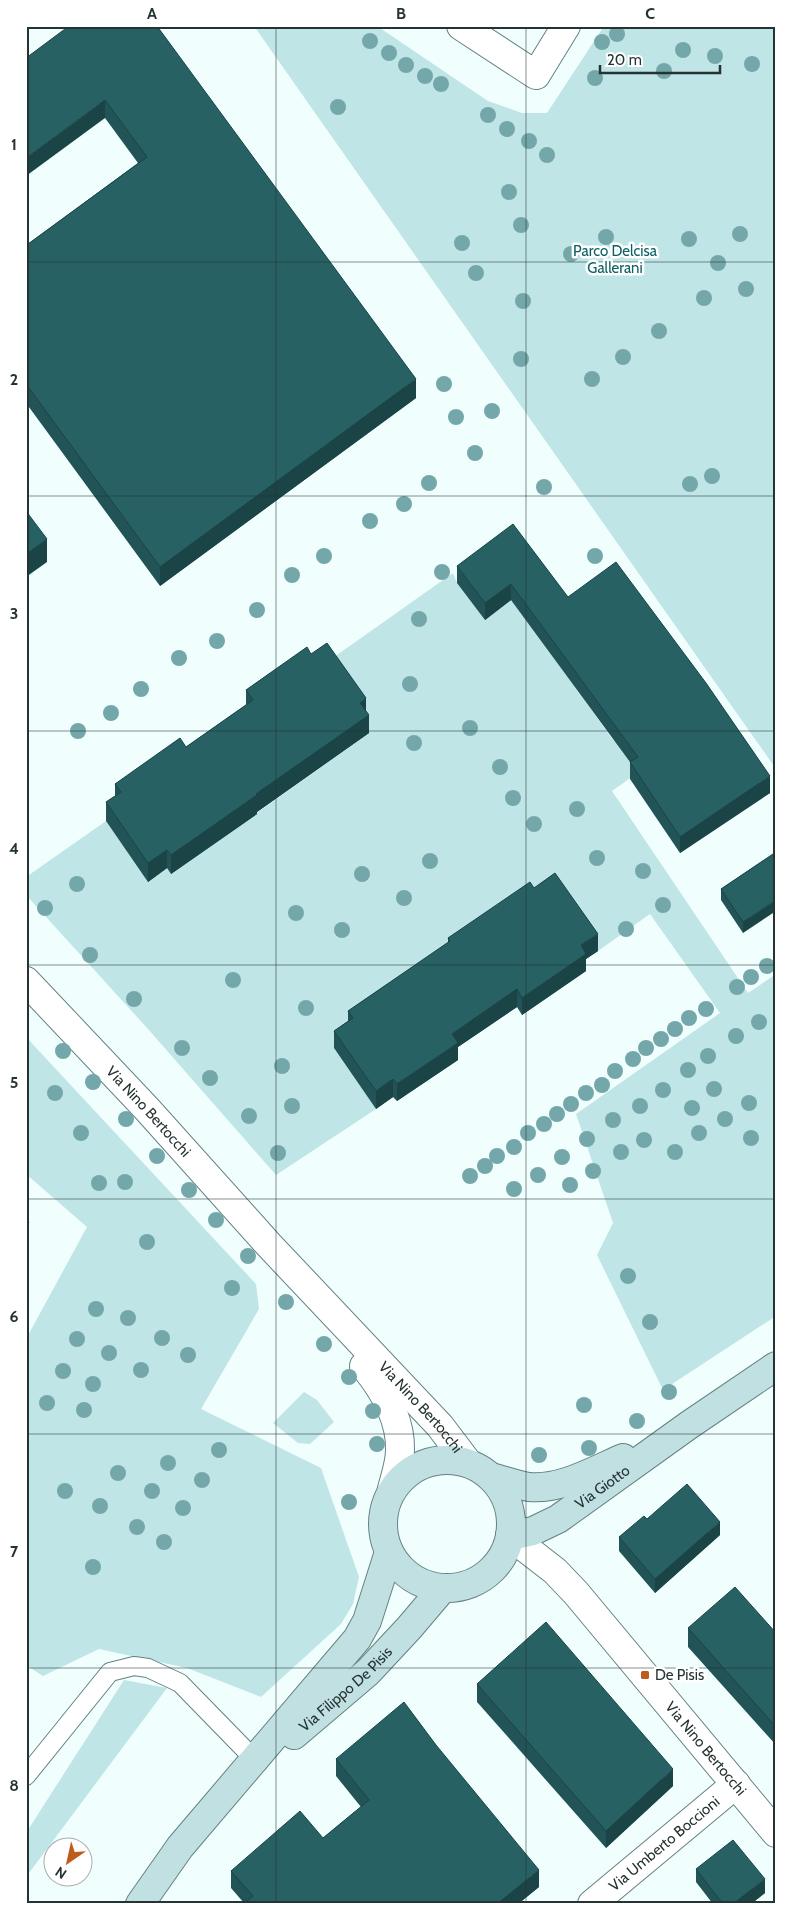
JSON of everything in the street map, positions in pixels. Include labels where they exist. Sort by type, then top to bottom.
[{"type":"street","points":[[460,26],[536,75],[566,26]]},
{"type":"street","name":"Via Nino Bertocchi","points":[[26,981],[147,1109],[269,1245],[440,1426],[468,1462]]},
{"type":"street","name":"Via Nino Bertocchi","points":[[269,1245],[376,1381],[390,1406],[399,1432],[400,1452],[392,1489],[384,1508],[382,1520],[383,1533],[389,1552],[402,1570],[419,1582],[443,1588],[468,1585],[486,1575],[501,1559],[510,1536],[510,1508],[502,1490],[491,1477],[478,1467],[468,1462],[443,1459],[428,1462],[407,1472],[392,1489]]},
{"type":"street","name":"Via Giotto","points":[[510,1536],[533,1531],[558,1519],[689,1425],[776,1366]]},
{"type":"street","name":"Via Giotto","points":[[491,1477],[530,1487],[561,1483],[630,1455],[689,1425]]},
{"type":"street","name":"Via Nino Bertocchi","points":[[510,1536],[555,1571],[776,1833]]},
{"type":"street","name":"Via Filippo De Pisis","points":[[140,1904],[180,1848],[357,1640],[367,1621],[389,1552]]},
{"type":"street","name":"Via Filippo De Pisis","points":[[250,1767],[368,1672],[443,1588]]},
{"type":"street","name":"Via Umberto Boccioni","points":[[592,1904],[736,1784]]},
{"type":"lane","points":[[26,1776],[110,1672],[134,1666],[148,1668],[180,1683],[250,1767]]},
{"type":"green space","name":"Parco Delcisa Gallerani","points":[[254,26],[377,26],[488,101],[522,113],[547,113],[604,26],[776,26],[776,769]]},
{"type":"green space","points":[[453,573],[457,583],[512,599],[613,740],[663,755],[612,791],[748,993],[776,974],[776,1316],[663,1390],[597,1255],[613,1223],[576,1114],[720,1013],[650,914],[598,951],[334,1048],[376,1109],[276,1175],[148,1029],[26,895],[26,877],[106,821],[148,881],[167,868],[171,874],[368,734],[327,662]]},
{"type":"green space","points":[[26,1037],[256,1284],[259,1309],[201,1409],[321,1468],[359,1577],[353,1604],[341,1624],[261,1697],[187,1668],[99,1649],[43,1676],[26,1665],[26,1339],[87,1227],[26,1174]]},
{"type":"green space","points":[[304,1392],[317,1400],[334,1422],[310,1444],[298,1443],[273,1423]]},
{"type":"green space","points":[[124,1680],[167,1688],[55,1838],[42,1838],[42,1856],[26,1877],[26,1833]]},
{"type":"building","points":[[69,26],[157,26],[416,379],[160,567],[26,384],[26,241],[28,244],[147,157],[105,100],[26,158],[26,58]]},
{"type":"building","points":[[26,511],[47,539],[26,554]]},
{"type":"building","points":[[513,524],[568,597],[616,562],[706,683],[770,776],[680,837],[630,762],[638,757],[511,584],[485,603],[457,566]]},
{"type":"building","points":[[327,643],[366,698],[360,703],[369,715],[171,855],[167,850],[148,863],[106,802],[121,792],[115,784],[180,738],[186,747],[253,700],[246,690],[307,647],[311,654]]},
{"type":"building","points":[[776,852],[776,900],[743,922],[721,889]]},
{"type":"building","points":[[555,873],[598,934],[581,945],[586,954],[522,998],[517,989],[452,1034],[458,1043],[397,1084],[393,1079],[376,1091],[334,1031],[353,1018],[348,1011],[450,941],[448,938],[530,882],[534,888]]},
{"type":"building","points":[[687,1484],[720,1522],[655,1579],[619,1537],[644,1516],[647,1519]]},
{"type":"building","points":[[735,1587],[776,1633],[776,1727],[688,1628]]},
{"type":"building","points":[[546,1622],[673,1769],[606,1831],[477,1684]]},
{"type":"building","points":[[404,1702],[436,1745],[539,1870],[497,1904],[243,1904],[253,1896],[231,1871],[300,1811],[323,1838],[369,1800],[336,1759]]},
{"type":"building","points":[[733,1840],[765,1879],[733,1904],[723,1904],[696,1869]]},
{"type":"place","name":"De Pisis","points":[[645,1675]]}]
